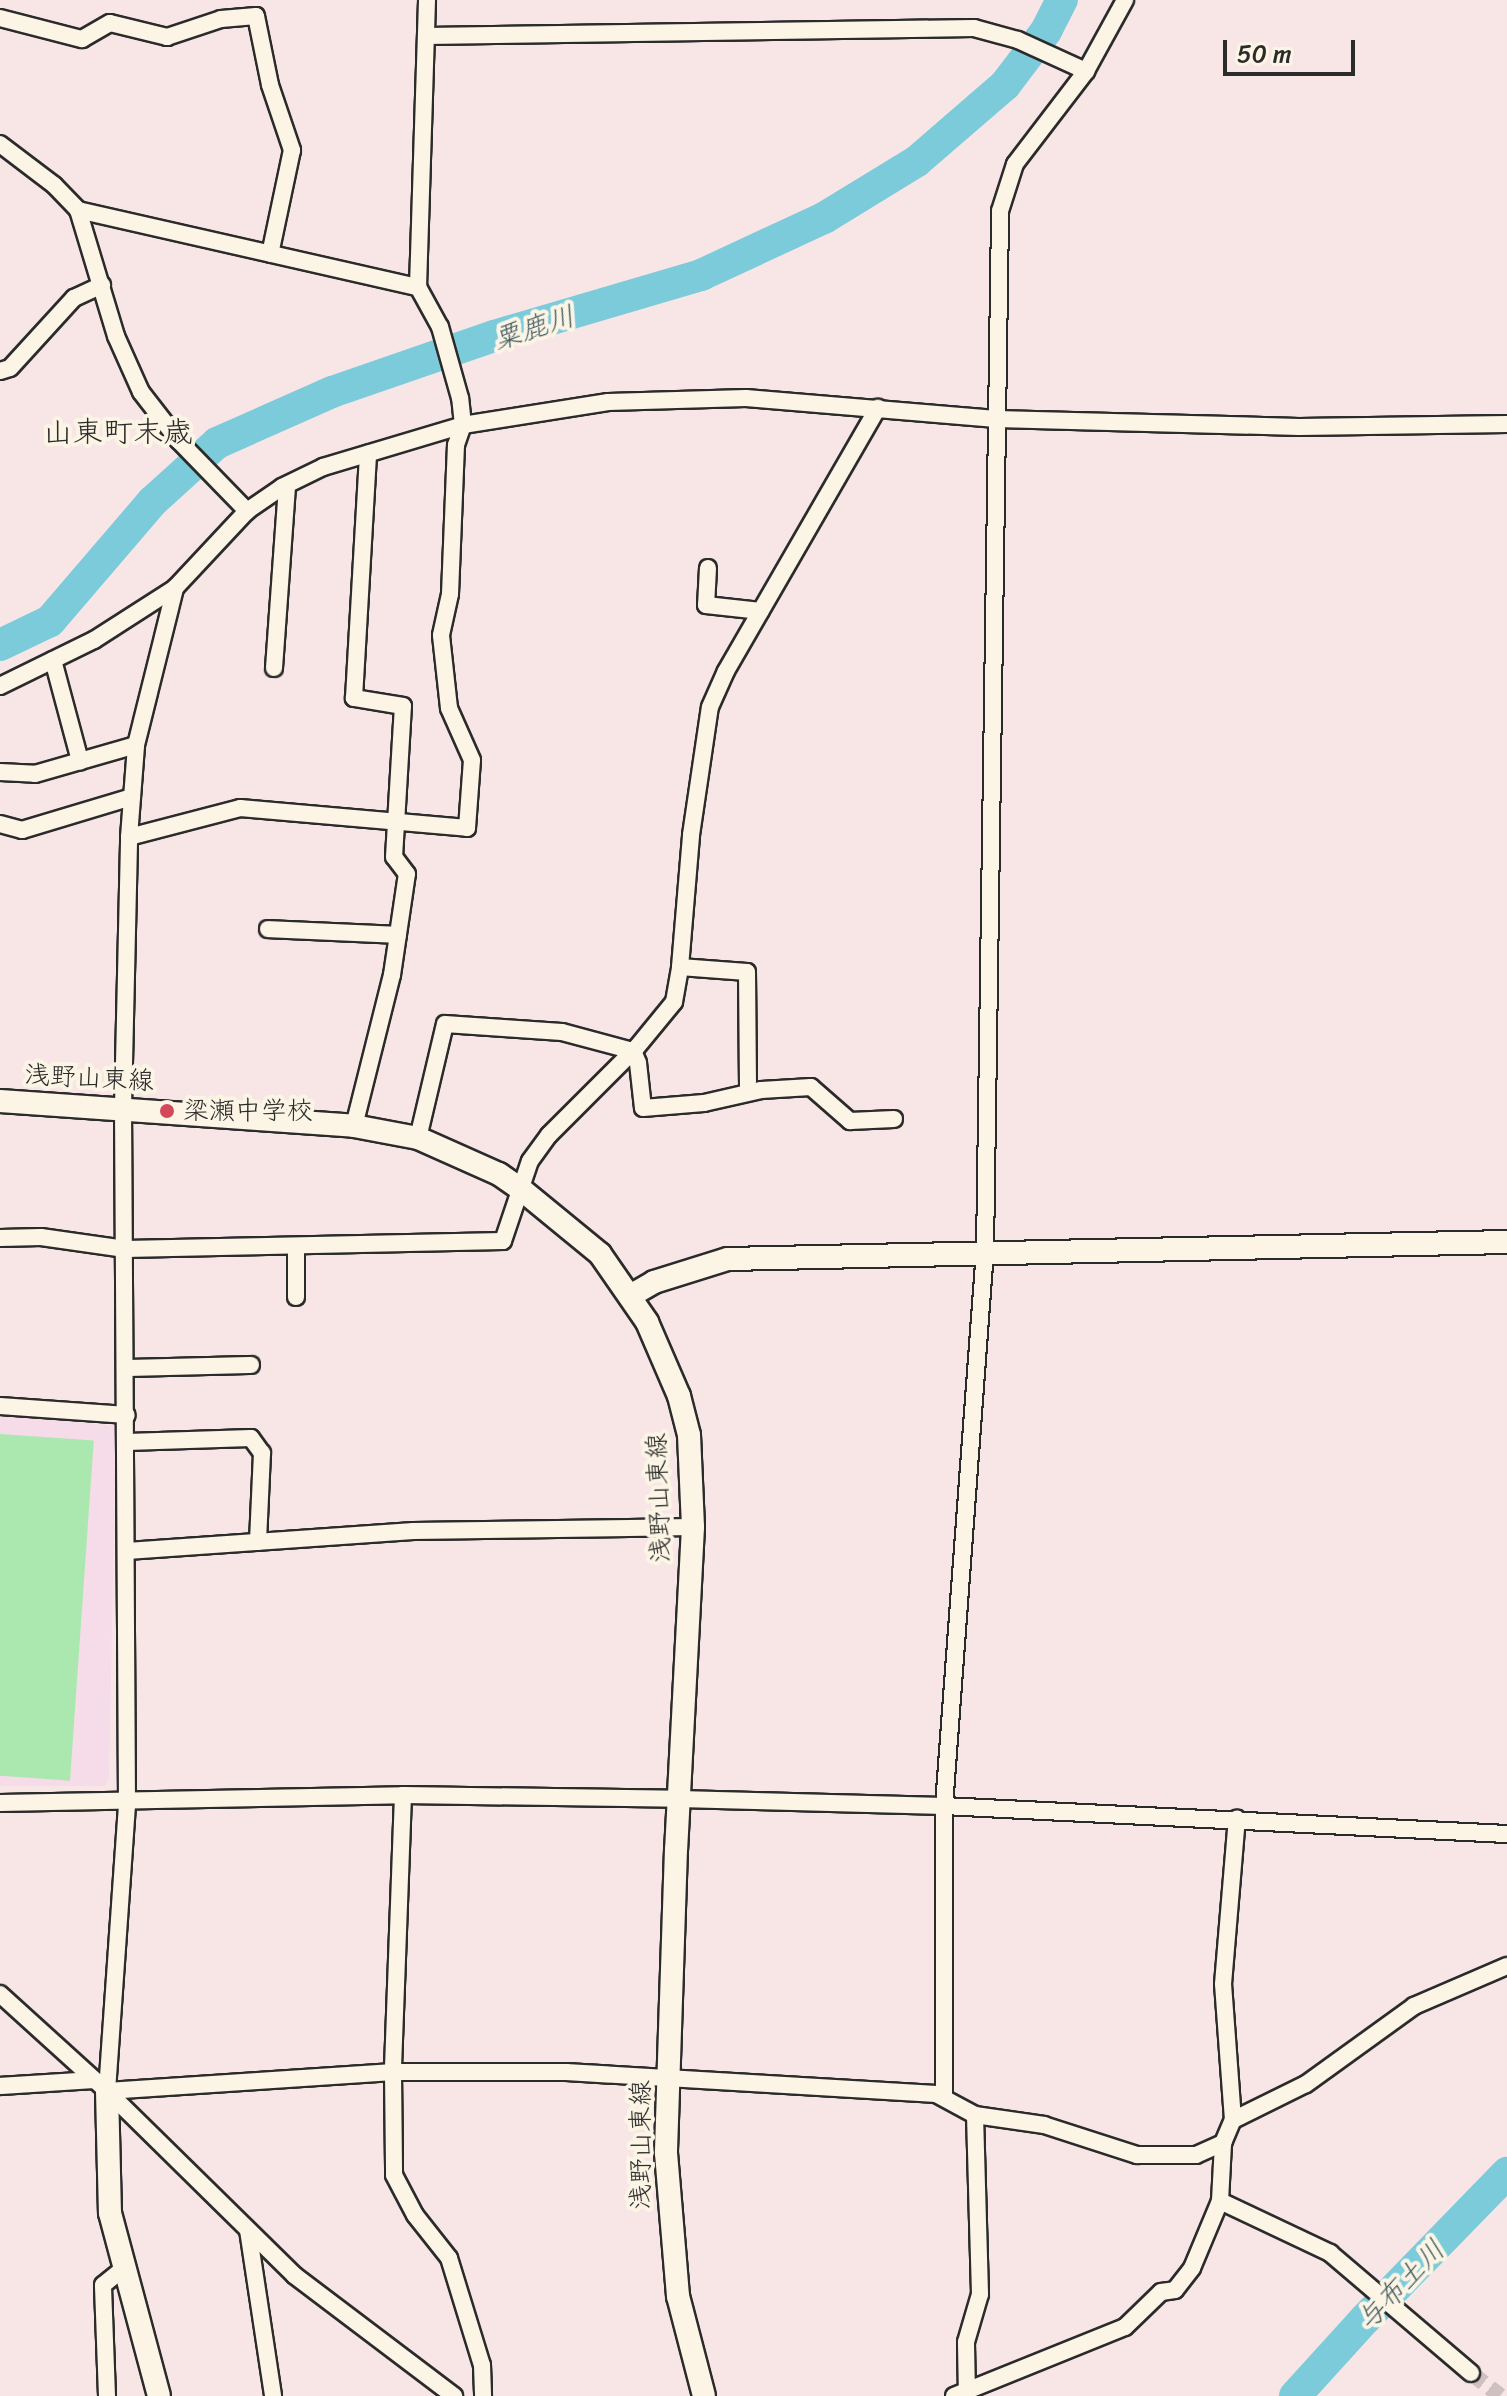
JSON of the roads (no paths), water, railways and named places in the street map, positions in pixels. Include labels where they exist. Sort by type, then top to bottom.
[{"type":"main road","name":"浅野山東線","points":[[0,1101],[123,1107],[354,1126],[418,1138],[499,1174],[522,1190],[600,1254],[647,1322],[679,1396],[689,1435],[693,1527],[666,2153],[671,2248],[688,2343],[704,2396]]},
{"type":"main road","points":[[630,1296],[654,1282],[728,1259],[1507,1242]]},
{"type":"main road","points":[[101,2085],[110,2213],[159,2396]]},
{"type":"street","points":[[129,837],[240,808],[398,825],[467,828],[472,760],[449,708],[441,635],[450,594],[456,445],[463,425],[460,398],[440,327],[418,287],[427,0]]},
{"type":"street","points":[[944,2096],[944,1806],[985,1251],[1000,211],[1015,164],[1086,71],[1125,0]]},
{"type":"street","points":[[0,18],[82,39],[110,23],[167,37],[221,19],[256,16],[270,85],[292,150],[270,254]]},
{"type":"street","points":[[426,36],[974,28],[1018,40],[1086,71]]},
{"type":"street","points":[[0,144],[54,185],[78,210],[116,336],[141,392],[179,441],[247,511]]},
{"type":"street","points":[[78,210],[418,287]]},
{"type":"street","points":[[0,371],[10,368],[74,298],[102,285]]},
{"type":"street","points":[[0,686],[94,640],[175,588],[247,511],[287,485],[323,467],[463,425],[608,402],[746,398],[996,419],[1299,427],[1507,424]]},
{"type":"street","points":[[0,1238],[41,1237],[125,1249],[503,1241],[530,1161],[549,1135],[633,1051],[674,1002],[680,967],[691,835],[710,707],[761,611],[878,408]]},
{"type":"street","points":[[354,1126],[392,975],[407,874],[394,857],[403,706],[354,698],[368,453]]},
{"type":"street","points":[[274,668],[287,485]]},
{"type":"street","points":[[708,568],[706,605],[761,611]]},
{"type":"street","points":[[101,2085],[127,1802],[123,1107],[129,837],[136,745],[175,588]]},
{"type":"street","points":[[53,660],[80,761]]},
{"type":"street","points":[[0,772],[35,774],[136,745]]},
{"type":"street","points":[[0,824],[22,830],[132,797]]},
{"type":"street","points":[[268,929],[398,935]]},
{"type":"street","points":[[680,967],[747,972],[748,1092]]},
{"type":"street","points":[[418,1138],[445,1024],[562,1032],[633,1051]]},
{"type":"street","points":[[633,1051],[638,1063],[643,1108],[704,1103],[748,1092],[811,1087],[850,1121],[894,1119]]},
{"type":"street","points":[[296,1246],[296,1297]]},
{"type":"street","points":[[126,1368],[251,1365]]},
{"type":"street","points":[[0,1406],[127,1415]]},
{"type":"street","points":[[127,1442],[251,1438],[262,1453],[258,1542]]},
{"type":"street","points":[[127,1551],[413,1531],[693,1527]]},
{"type":"street","points":[[403,1795],[393,2072],[394,2175],[415,2215],[449,2258],[482,2365],[483,2396]]},
{"type":"street","points":[[0,1803],[403,1795],[679,1799],[944,1806],[1507,1834]]},
{"type":"street","points":[[975,2115],[980,2294],[966,2342],[963,2395],[1125,2327],[1161,2292],[1175,2290],[1192,2268],[1220,2201],[1223,2143],[1233,2120],[1223,1984],[1237,1819]]},
{"type":"street","points":[[1233,2120],[1306,2084],[1414,2006],[1507,1966]]},
{"type":"street","points":[[0,1994],[101,2085],[294,2275],[454,2396]]},
{"type":"street","points":[[0,2086],[101,2085],[393,2072],[566,2072],[944,2096],[975,2115],[1044,2125],[1137,2155],[1196,2155],[1223,2143]]},
{"type":"street","points":[[1220,2201],[1330,2253],[1471,2373]]},
{"type":"street","points":[[248,2230],[273,2396]]},
{"type":"street","points":[[107,2396],[103,2361],[103,2285],[125,2267]]},
{"type":"waterway","name":"粟鹿川","points":[[0,645],[50,621],[153,501],[217,443],[332,392],[494,336],[701,275],[824,218],[917,161],[1005,85],[1046,31],[1062,0]]},
{"type":"waterway","name":"与布土川","points":[[1295,2396],[1507,2173]]},
{"type":"tunnel","points":[[1471,2373],[1500,2396]]},
{"type":"place","name":"梁瀬中学校","points":[[167,1111]]},
{"type":"district","name":"山東町末歳","points":[[118,432]]}]
